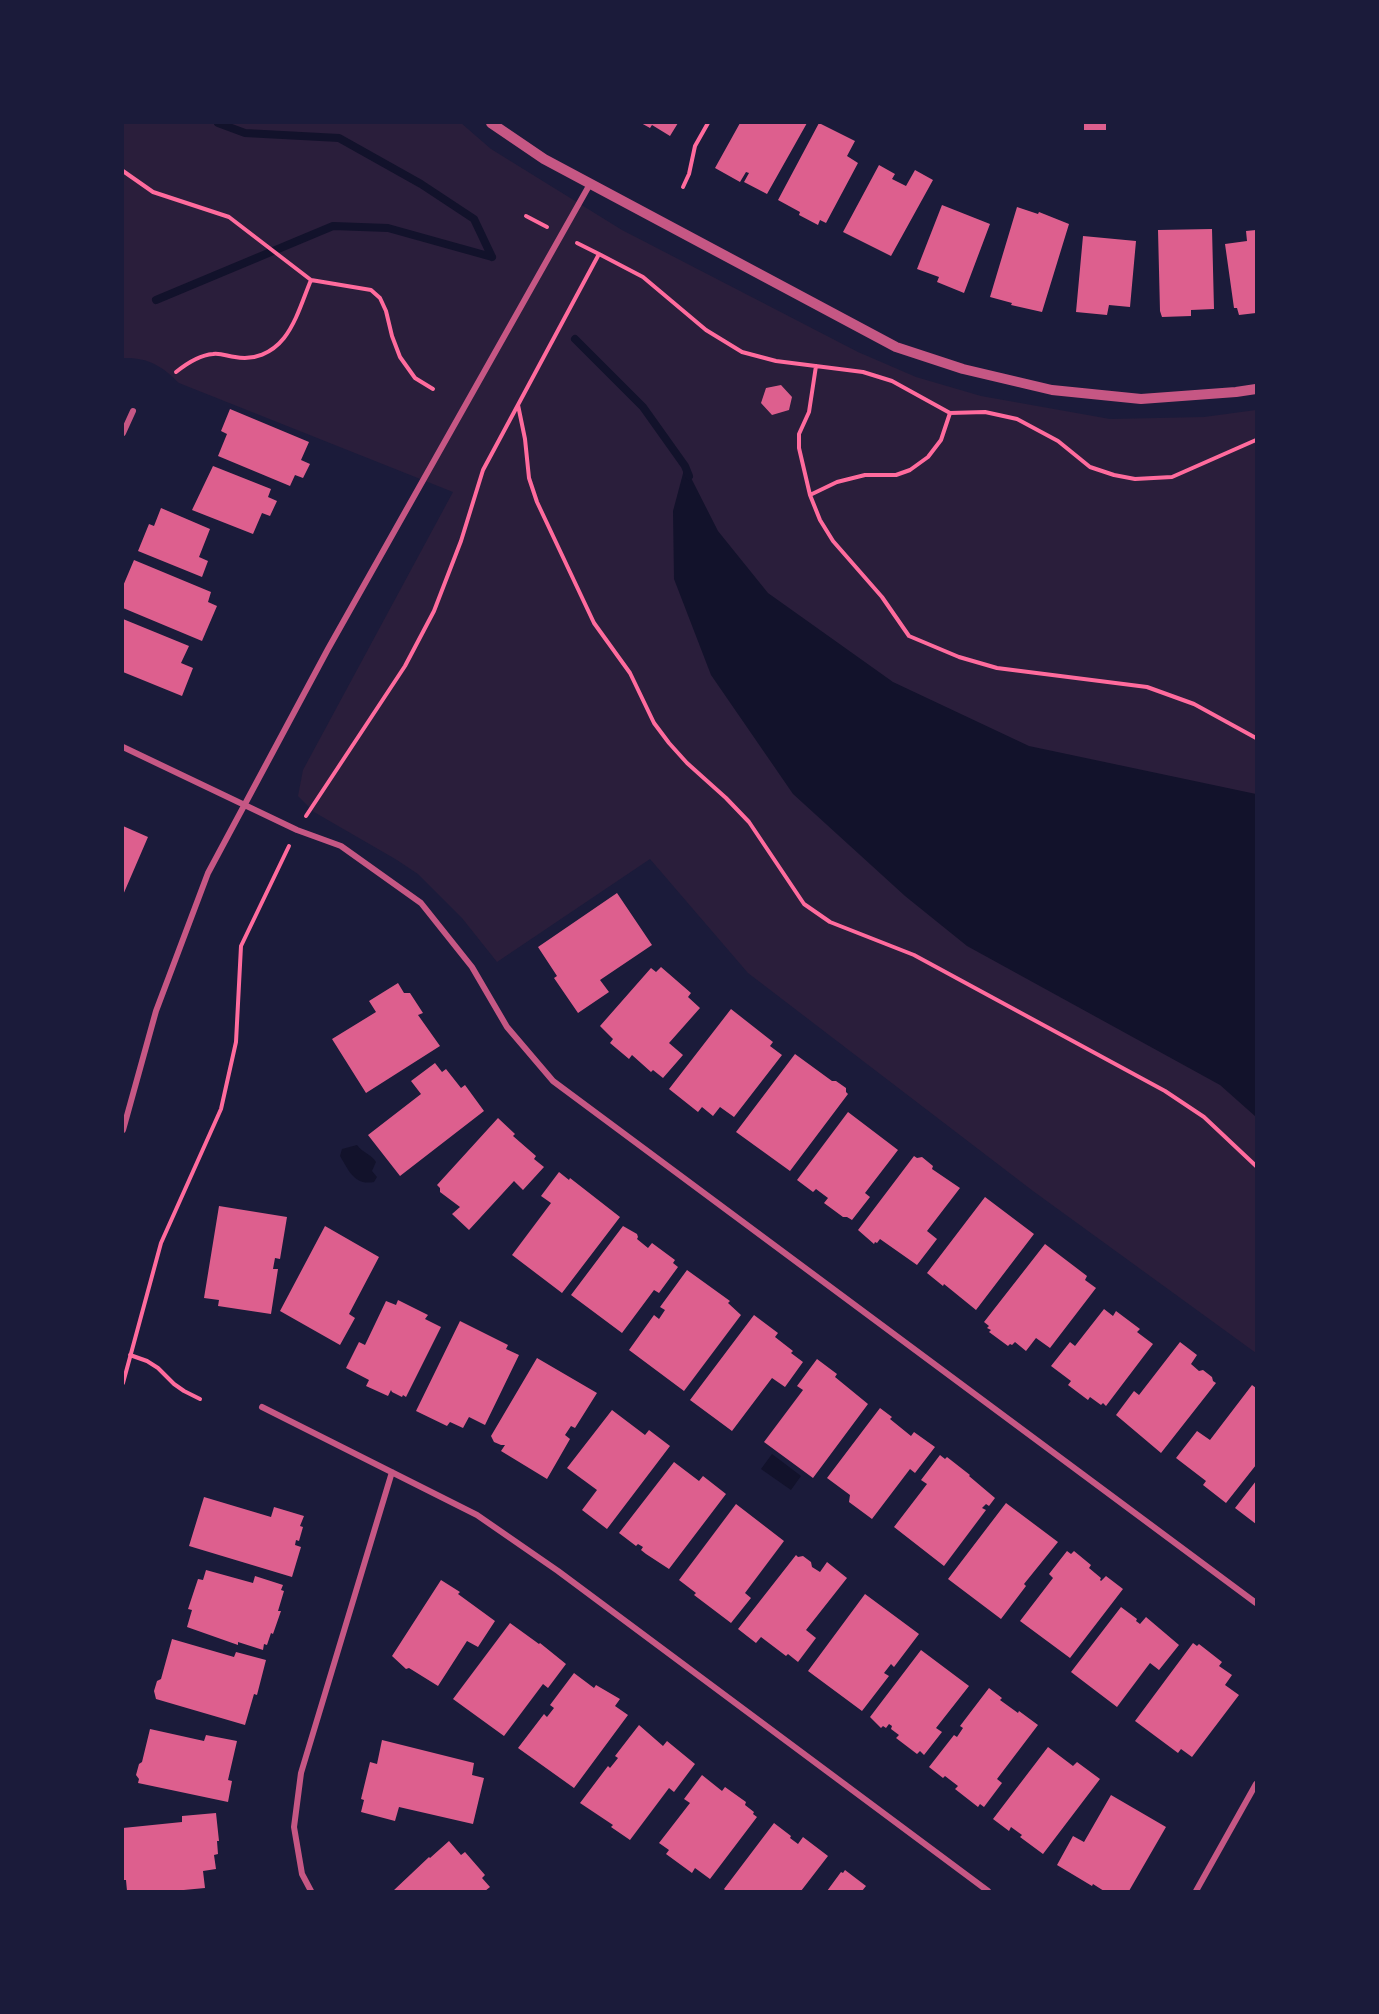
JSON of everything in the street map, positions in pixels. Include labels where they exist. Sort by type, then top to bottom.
[{"type":"street","points":[[491,123],[544,159],[896,348],[963,369],[1052,390],[1141,399],[1256,389]]},
{"type":"street","points":[[123,1130],[156,1011],[208,873],[333,638],[590,184]]},
{"type":"street","points":[[123,433],[133,411]]},
{"type":"street","points":[[123,747],[297,830],[341,846],[421,903],[472,967],[507,1027],[553,1081],[1256,1603]]},
{"type":"street","points":[[262,1407],[477,1515],[558,1571],[988,1891]]},
{"type":"street","points":[[310,1891],[302,1874],[294,1827],[301,1773],[392,1472]]},
{"type":"street","points":[[1196,1891],[1256,1784]]},
{"type":"path","points":[[683,187],[695,146],[708,123]]},
{"type":"path","points":[[123,171],[153,192],[229,217],[311,279],[371,290],[380,298],[386,311],[400,357],[415,378],[433,389]]},
{"type":"path","points":[[314,803],[405,666],[434,611],[461,541],[483,470],[599,254],[643,277],[706,330],[742,352],[776,361],[863,372],[892,381],[950,413],[985,412],[1017,419],[1058,441],[1090,467],[1114,475],[1135,479],[1172,477],[1256,440]]},
{"type":"path","points":[[176,372],[189,362],[210,354],[249,358],[261,356],[273,349],[292,325],[311,279]]},
{"type":"path","points":[[816,366],[809,412],[799,434],[799,448],[810,495],[820,520],[833,542],[882,597],[909,636],[959,657],[997,668],[1147,687],[1194,704],[1256,738]]},
{"type":"path","points":[[518,404],[529,478],[537,502],[594,623],[630,673],[654,723],[687,763],[749,822],[804,904],[830,922],[914,955],[1165,1091],[1204,1117],[1256,1166]]},
{"type":"path","points":[[810,495],[837,482],[866,475],[896,475],[910,470],[928,457],[941,440],[950,413]]},
{"type":"path","points":[[123,1383],[161,1243],[221,1109],[236,1042],[241,946],[286,851]]},
{"type":"path","points":[[130,1355],[147,1360],[183,1391],[200,1398]]},
{"type":"shaded area","points":[[123,123],[461,123],[491,149],[622,230],[858,352],[916,377],[981,396],[1110,419],[1204,417],[1256,410],[1256,1353],[1033,1191],[748,973],[650,859],[497,962],[462,918],[418,874],[314,812],[298,796],[303,770],[453,492],[179,383],[160,367],[147,361],[123,358]]},
{"type":"shaded area","points":[[685,466],[718,531],[768,593],[893,682],[1029,746],[1256,794],[1256,1117],[1220,1085],[967,946],[905,896],[793,794],[711,675],[674,579],[673,511]]},
{"type":"shaded area","points":[[357,1145],[376,1162],[372,1171],[377,1177],[374,1182],[367,1183],[357,1179],[340,1156],[342,1149]]},
{"type":"shaded area","points":[[772,1454],[801,1476],[791,1490],[761,1469]]},
{"type":"building","points":[[641,123],[678,123],[670,136],[652,125],[650,128]]},
{"type":"building","points":[[740,123],[807,123],[767,194],[744,182],[749,173],[746,172],[740,182],[715,168]]},
{"type":"building","points":[[819,123],[855,141],[847,156],[858,163],[826,223],[820,220],[818,225],[778,200]]},
{"type":"building","points":[[1084,123],[1106,123],[1106,130],[1084,130]]},
{"type":"building","points":[[879,165],[895,174],[892,179],[906,186],[915,170],[933,180],[891,256],[843,232]]},
{"type":"building","points":[[942,205],[990,224],[964,293],[937,282],[939,277],[917,269]]},
{"type":"building","points":[[1017,207],[1038,214],[1039,212],[1069,224],[1042,312],[1011,305],[1012,303],[990,297]]},
{"type":"building","points":[[1212,229],[1214,309],[1191,310],[1191,316],[1162,317],[1158,230]]},
{"type":"building","points":[[1256,230],[1256,313],[1239,315],[1237,308],[1234,308],[1225,244],[1247,241],[1246,231]]},
{"type":"building","points":[[1083,236],[1136,241],[1130,307],[1109,305],[1107,315],[1076,312]]},
{"type":"building","points":[[781,385],[792,397],[789,410],[772,415],[761,403],[766,388]]},
{"type":"building","points":[[230,409],[309,442],[301,460],[310,464],[303,478],[295,475],[290,486],[218,456],[227,434],[221,431]]},
{"type":"building","points":[[213,466],[271,489],[268,497],[277,501],[270,516],[262,513],[253,534],[192,510]]},
{"type":"building","points":[[161,508],[210,529],[199,557],[208,561],[202,577],[138,551],[149,524],[154,526]]},
{"type":"building","points":[[134,560],[211,592],[208,602],[217,606],[202,641],[123,608],[123,586]]},
{"type":"building","points":[[123,619],[189,646],[181,663],[193,668],[182,696],[123,672]]},
{"type":"building","points":[[123,826],[148,837],[123,895]]},
{"type":"building","points":[[617,893],[652,945],[600,980],[609,992],[578,1013],[554,978],[557,976],[538,947]]},
{"type":"building","points":[[661,967],[691,993],[688,997],[700,1008],[669,1043],[683,1055],[663,1078],[653,1070],[651,1072],[632,1055],[629,1059],[610,1043],[613,1039],[600,1026],[651,968],[656,972]]},
{"type":"building","points":[[398,983],[404,993],[410,993],[423,1013],[418,1015],[440,1046],[366,1093],[332,1039],[376,1012],[369,1001]]},
{"type":"building","points":[[731,1009],[773,1042],[770,1046],[782,1055],[734,1117],[720,1107],[713,1116],[702,1107],[698,1112],[669,1089]]},
{"type":"building","points":[[795,1054],[832,1081],[846,1088],[848,1094],[790,1171],[736,1132]]},
{"type":"building","points":[[435,1063],[442,1072],[446,1069],[461,1088],[465,1085],[484,1111],[400,1176],[368,1135],[421,1094],[411,1081]]},
{"type":"building","points":[[848,1112],[898,1150],[865,1193],[870,1197],[852,1220],[843,1217],[824,1203],[828,1198],[816,1189],[813,1192],[797,1180]]},
{"type":"building","points":[[498,1118],[515,1134],[513,1136],[536,1156],[534,1159],[544,1167],[523,1190],[514,1181],[469,1230],[452,1214],[460,1207],[440,1192],[437,1185]]},
{"type":"building","points":[[914,1156],[922,1157],[933,1166],[932,1169],[960,1188],[927,1231],[937,1239],[917,1265],[880,1239],[874,1244],[858,1230]]},
{"type":"building","points":[[559,1172],[620,1217],[562,1293],[512,1255],[551,1203],[541,1196]]},
{"type":"building","points":[[985,1197],[1034,1234],[976,1310],[927,1273]]},
{"type":"building","points":[[219,1206],[287,1217],[280,1259],[275,1258],[273,1269],[278,1269],[271,1314],[218,1306],[219,1300],[204,1298]]},
{"type":"building","points":[[325,1226],[379,1257],[349,1314],[355,1318],[340,1345],[280,1311]]},
{"type":"building","points":[[623,1226],[637,1234],[637,1239],[648,1248],[652,1243],[675,1260],[673,1263],[678,1267],[659,1293],[654,1290],[622,1333],[571,1295]]},
{"type":"building","points":[[1045,1244],[1087,1276],[1085,1280],[1096,1288],[1050,1348],[1036,1338],[1026,1351],[1015,1342],[1008,1346],[989,1332],[991,1330],[987,1328],[989,1326],[984,1322]]},
{"type":"building","points":[[687,1270],[730,1301],[728,1303],[741,1315],[684,1391],[629,1350],[654,1315],[659,1319],[665,1310],[660,1307]]},
{"type":"building","points":[[398,1300],[428,1315],[425,1319],[441,1327],[406,1397],[391,1390],[388,1396],[366,1386],[369,1380],[346,1368],[359,1342],[365,1345],[386,1301],[396,1305]]},
{"type":"building","points":[[1104,1309],[1113,1316],[1116,1311],[1140,1329],[1137,1332],[1153,1344],[1106,1406],[1090,1397],[1088,1400],[1068,1385],[1071,1381],[1051,1366],[1070,1342],[1075,1346]]},
{"type":"building","points":[[754,1315],[778,1333],[775,1337],[803,1362],[785,1387],[772,1378],[732,1431],[690,1400]]},
{"type":"building","points":[[460,1321],[508,1345],[506,1349],[519,1355],[485,1425],[469,1417],[463,1428],[450,1422],[447,1426],[416,1411]]},
{"type":"building","points":[[1180,1342],[1197,1355],[1191,1364],[1199,1371],[1203,1370],[1216,1383],[1161,1453],[1116,1415],[1134,1391],[1139,1395]]},
{"type":"building","points":[[537,1358],[597,1393],[575,1428],[571,1426],[565,1435],[570,1439],[547,1479],[501,1451],[505,1445],[494,1442],[491,1436]]},
{"type":"building","points":[[817,1359],[837,1374],[835,1377],[868,1404],[813,1478],[764,1442],[803,1390],[797,1386]]},
{"type":"building","points":[[1252,1385],[1256,1388],[1256,1465],[1226,1503],[1203,1485],[1206,1481],[1176,1458],[1197,1431],[1210,1440]]},
{"type":"building","points":[[880,1408],[911,1436],[914,1432],[935,1447],[915,1473],[910,1469],[872,1519],[849,1502],[850,1495],[827,1478]]},
{"type":"building","points":[[612,1410],[645,1435],[649,1430],[670,1446],[607,1529],[582,1510],[597,1490],[567,1468]]},
{"type":"building","points":[[940,1455],[945,1459],[947,1457],[995,1498],[989,1506],[986,1504],[982,1508],[986,1510],[944,1566],[894,1527],[927,1484],[921,1480]]},
{"type":"building","points":[[674,1462],[699,1481],[703,1476],[726,1494],[669,1569],[641,1550],[643,1547],[638,1544],[636,1546],[619,1533]]},
{"type":"building","points":[[1256,1481],[1256,1524],[1235,1508]]},
{"type":"building","points":[[204,1497],[271,1517],[274,1507],[304,1516],[300,1526],[303,1527],[299,1541],[296,1540],[295,1545],[301,1547],[292,1577],[189,1546]]},
{"type":"building","points":[[1006,1503],[1058,1542],[1024,1584],[1026,1586],[1001,1619],[948,1579]]},
{"type":"building","points":[[736,1504],[784,1541],[745,1593],[751,1598],[731,1623],[694,1595],[696,1593],[679,1580]]},
{"type":"building","points":[[1067,1551],[1071,1554],[1074,1551],[1091,1565],[1089,1568],[1101,1578],[1101,1581],[1106,1576],[1123,1589],[1070,1658],[1020,1621],[1053,1578],[1049,1574]]},
{"type":"building","points":[[796,1555],[803,1556],[811,1562],[812,1567],[820,1572],[827,1562],[847,1578],[806,1630],[816,1638],[798,1662],[761,1637],[756,1643],[738,1629]]},
{"type":"building","points":[[206,1570],[253,1583],[255,1576],[283,1585],[281,1590],[284,1591],[278,1611],[281,1611],[273,1634],[271,1633],[267,1645],[264,1644],[263,1650],[238,1642],[238,1645],[187,1627],[192,1610],[188,1609],[198,1579],[203,1580]]},
{"type":"building","points":[[441,1580],[460,1592],[458,1594],[495,1621],[478,1647],[467,1641],[438,1686],[409,1668],[406,1669],[392,1656]]},
{"type":"building","points":[[865,1594],[919,1634],[894,1667],[891,1664],[884,1673],[889,1676],[862,1711],[808,1671]]},
{"type":"building","points":[[1121,1607],[1140,1624],[1146,1617],[1179,1645],[1159,1670],[1150,1663],[1117,1707],[1071,1672]]},
{"type":"building","points":[[510,1623],[566,1664],[548,1688],[543,1684],[504,1736],[453,1699]]},
{"type":"building","points":[[172,1639],[234,1657],[236,1652],[266,1660],[257,1695],[254,1694],[245,1725],[156,1699],[154,1691],[157,1681],[161,1679]]},
{"type":"building","points":[[1193,1643],[1197,1646],[1199,1644],[1222,1662],[1219,1666],[1232,1675],[1225,1685],[1239,1695],[1192,1757],[1181,1749],[1178,1753],[1135,1721]]},
{"type":"building","points":[[921,1650],[969,1686],[936,1728],[942,1732],[924,1755],[920,1751],[917,1754],[896,1738],[899,1735],[891,1729],[892,1726],[889,1724],[886,1728],[883,1726],[881,1728],[870,1717]]},
{"type":"building","points":[[574,1673],[594,1688],[596,1685],[620,1699],[615,1706],[628,1715],[574,1788],[518,1748],[544,1714],[547,1717],[554,1708],[550,1705]]},
{"type":"building","points":[[989,1688],[1002,1698],[1000,1700],[1038,1725],[997,1779],[1002,1783],[984,1807],[980,1804],[978,1807],[955,1789],[958,1786],[929,1767],[954,1735],[957,1737],[963,1728],[960,1726]]},
{"type":"building","points":[[639,1725],[663,1746],[667,1741],[695,1764],[674,1792],[669,1788],[630,1840],[611,1827],[613,1825],[580,1803],[608,1766],[610,1768],[618,1758],[615,1756]]},
{"type":"building","points":[[150,1729],[204,1741],[206,1735],[237,1741],[228,1780],[232,1781],[228,1802],[138,1783],[139,1779],[136,1775],[139,1764],[142,1762]]},
{"type":"building","points":[[382,1740],[474,1763],[472,1775],[484,1778],[473,1824],[399,1807],[395,1821],[361,1812],[364,1800],[361,1799],[370,1762],[377,1764]]},
{"type":"building","points":[[1048,1747],[1073,1766],[1077,1762],[1100,1779],[1043,1854],[1020,1837],[1022,1835],[1011,1827],[1009,1831],[993,1819]]},
{"type":"building","points":[[702,1775],[722,1791],[725,1787],[746,1802],[745,1805],[757,1817],[710,1879],[695,1868],[692,1873],[666,1854],[669,1850],[659,1843],[690,1803],[684,1799]]},
{"type":"building","points":[[1111,1795],[1166,1827],[1129,1891],[1104,1891],[1057,1865],[1073,1836],[1084,1842]]},
{"type":"building","points":[[216,1813],[219,1841],[217,1841],[218,1854],[214,1855],[216,1869],[203,1871],[205,1888],[127,1891],[126,1880],[123,1880],[123,1828],[182,1822],[182,1816]]},
{"type":"building","points":[[774,1823],[798,1844],[803,1837],[828,1856],[801,1891],[726,1891],[724,1889]]},
{"type":"building","points":[[449,1841],[461,1855],[465,1852],[485,1875],[482,1878],[490,1887],[485,1891],[393,1891],[429,1857]]},
{"type":"building","points":[[845,1870],[866,1886],[862,1891],[827,1891],[841,1872]]},
{"type":"waterway","points":[[218,123],[245,133],[339,138],[421,184],[474,219],[492,257]]},
{"type":"waterway","points":[[156,300],[333,226],[388,228],[492,257]]},
{"type":"waterway","points":[[575,339],[643,407],[685,466],[689,476]]}]
